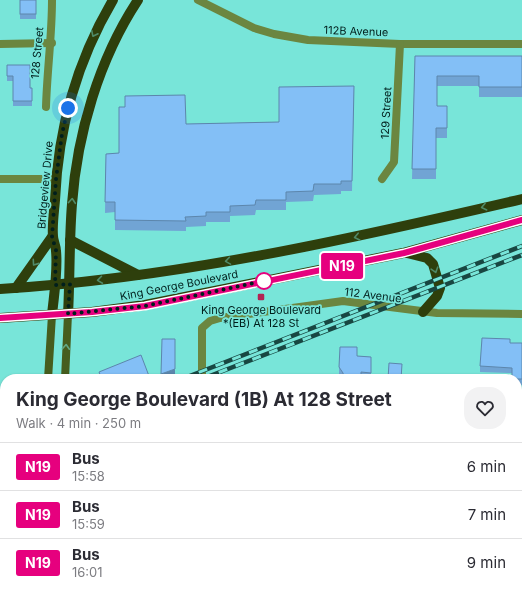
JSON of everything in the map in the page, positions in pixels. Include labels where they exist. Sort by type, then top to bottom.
[{"type":"main road","name":"Bridgeview Drive","points":[[55,285],[56,250],[52,237],[56,179],[62,134],[68,108],[84,59],[99,25],[113,0]]},
{"type":"main road","points":[[65,374],[70,284],[70,240],[75,181],[81,139],[98,83],[119,35],[138,0]]},
{"type":"main road","name":"King George Boulevard","points":[[0,289],[70,284],[138,275],[282,252],[522,199]]},
{"type":"main road","name":"King George Boulevard","points":[[0,318],[68,314],[145,306],[404,253],[522,220]]},
{"type":"main road","points":[[16,288],[52,237]]},
{"type":"main road","points":[[70,240],[138,275]]},
{"type":"main road","points":[[404,253],[420,255],[433,264],[440,288],[437,296],[423,312]]},
{"type":"main road","points":[[48,374],[55,285]]},
{"type":"street","name":"128 Street","points":[[46,107],[48,59],[52,43],[52,0]]},
{"type":"street","name":"112B Avenue","points":[[198,0],[254,28],[274,34],[308,40],[400,44],[522,44]]},
{"type":"street","points":[[0,44],[52,43]]},
{"type":"street","name":"129 Street","points":[[382,179],[394,162],[400,44]]},
{"type":"street","points":[[0,179],[56,179]]},
{"type":"street","name":"112 Avenue","points":[[202,374],[202,328],[210,321],[220,318],[343,301],[423,312],[522,314]]},
{"type":"building","points":[[20,0],[36,0],[36,14],[20,14]]},
{"type":"building","points":[[415,56],[522,56],[522,87],[479,87],[479,76],[437,76],[437,106],[447,106],[447,128],[436,128],[436,169],[412,169]]},
{"type":"building","points":[[7,65],[30,65],[30,88],[32,88],[32,101],[13,101],[13,76],[7,76]]},
{"type":"building","points":[[354,86],[352,181],[341,181],[341,184],[314,184],[313,191],[286,192],[286,200],[256,200],[255,205],[230,206],[230,212],[206,212],[206,216],[185,217],[186,221],[115,220],[115,202],[105,202],[106,154],[119,153],[119,107],[125,107],[125,96],[185,95],[186,124],[279,122],[279,87]]},
{"type":"building","points":[[482,338],[510,339],[510,343],[522,343],[522,374],[512,374],[512,368],[480,366]]},
{"type":"building","points":[[162,339],[175,339],[175,369],[161,374]]},
{"type":"building","points":[[340,347],[357,347],[357,356],[371,357],[371,373],[361,372],[361,374],[343,374],[339,367]]},
{"type":"building","points":[[141,355],[148,374],[100,374],[99,372]]},
{"type":"building","points":[[389,363],[402,364],[401,374],[388,374]]},
{"type":"railway","points":[[195,374],[522,246]]},
{"type":"railway","points":[[215,374],[522,255]]},
{"type":"bus line","name":"N19","points":[[0,318],[92,312],[145,306],[404,253],[522,220]]},
{"type":"place","name":"King George Boulevard *(EB) At 128 St","points":[[261,297]]},
{"type":"route","points":[[68,108],[58,159],[52,237],[56,250],[55,285],[70,284],[68,314],[145,306],[264,281]]}]
